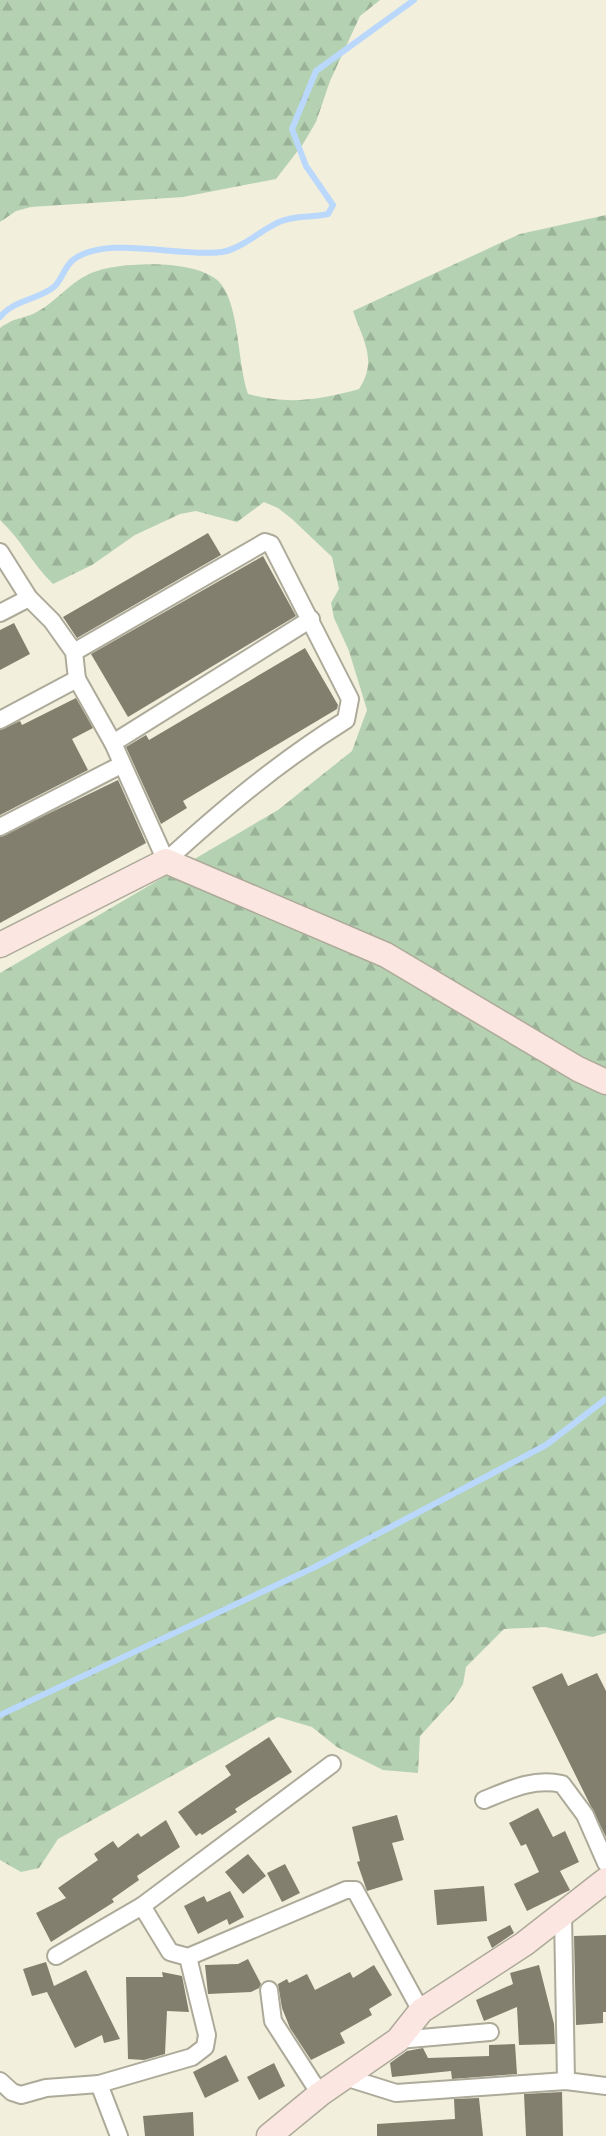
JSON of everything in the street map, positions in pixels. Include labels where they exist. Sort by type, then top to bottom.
[{"type":"street","points":[[0,945],[166,861],[219,812],[291,755],[346,720],[350,699],[271,544],[265,542],[74,652]]},
{"type":"street","points":[[0,552],[29,598],[52,621],[74,652],[77,679],[113,743],[166,861],[386,955],[578,1070],[606,1082]]},
{"type":"street","points":[[0,613],[29,598]]},
{"type":"street","points":[[113,743],[311,619]]},
{"type":"street","points":[[0,720],[77,679]]},
{"type":"street","points":[[0,827],[121,765]]},
{"type":"street","points":[[56,1956],[142,1906],[332,1764]]},
{"type":"street","points":[[484,1800],[526,1783],[546,1780],[562,1784],[585,1815],[606,1863]]},
{"type":"street","points":[[269,2136],[320,2094],[398,2040],[421,2011],[524,1944],[606,1880]]},
{"type":"street","points":[[142,1906],[170,1952],[188,1957],[346,1890],[355,1890],[421,2011]]},
{"type":"street","points":[[563,1914],[566,2081]]},
{"type":"street","points":[[0,2081],[12,2092],[21,2095],[46,2088],[99,2084],[192,2057],[205,2047],[207,2035],[188,1957]]},
{"type":"street","points":[[268,1990],[273,2021],[320,2094]]},
{"type":"street","points":[[398,2040],[490,2032]]},
{"type":"street","points":[[345,2077],[396,2093],[566,2081],[606,2086]]},
{"type":"street","points":[[99,2084],[119,2136]]},
{"type":"green space","points":[[0,0],[380,0],[360,16],[330,81],[316,122],[303,144],[276,179],[183,197],[31,207],[16,211],[0,222]]},
{"type":"green space","points":[[606,215],[606,1633],[593,1637],[545,1627],[504,1629],[466,1667],[463,1684],[454,1699],[420,1736],[418,1773],[383,1770],[337,1747],[312,1727],[278,1717],[58,1839],[39,1868],[21,1872],[0,1860],[0,973],[278,810],[352,751],[367,710],[349,651],[334,618],[331,603],[339,589],[332,557],[292,519],[278,508],[264,502],[237,522],[196,511],[180,514],[135,535],[92,565],[53,584],[0,520],[0,328],[40,310],[89,274],[118,266],[158,264],[178,266],[211,276],[221,284],[232,307],[248,394],[290,400],[331,396],[359,389],[365,379],[367,350],[353,311],[520,234]]},
{"type":"building","points":[[208,533],[221,555],[77,638],[63,617]]},
{"type":"building","points":[[263,556],[296,616],[128,717],[91,654]]},
{"type":"building","points":[[14,623],[30,654],[0,670],[0,630]]},
{"type":"building","points":[[305,648],[338,705],[337,709],[183,801],[187,808],[161,824],[126,747],[146,735],[149,740]]},
{"type":"building","points":[[76,698],[93,728],[72,739],[88,770],[0,815],[0,730],[20,721],[22,725]]},
{"type":"building","points":[[118,780],[146,843],[0,923],[0,837]]},
{"type":"building","points":[[562,1673],[568,1686],[597,1673],[606,1691],[606,1837],[532,1687]]},
{"type":"building","points":[[269,1737],[292,1772],[235,1809],[237,1812],[202,1835],[200,1833],[196,1836],[178,1812],[231,1775],[225,1766]]},
{"type":"building","points":[[538,1808],[553,1837],[565,1831],[579,1862],[560,1871],[570,1890],[527,1911],[514,1884],[539,1872],[526,1844],[521,1846],[509,1823]]},
{"type":"building","points":[[397,1815],[404,1840],[392,1843],[403,1880],[367,1891],[357,1862],[360,1861],[352,1827]]},
{"type":"building","points":[[166,1820],[180,1847],[137,1876],[139,1880],[112,1899],[114,1902],[51,1942],[36,1913],[66,1898],[58,1888],[98,1860],[94,1854],[113,1841],[118,1848],[138,1833],[141,1837]]},
{"type":"building","points":[[248,1854],[266,1876],[243,1894],[225,1872]]},
{"type":"building","points":[[285,1864],[300,1893],[282,1902],[267,1873]]},
{"type":"building","points":[[484,1886],[487,1921],[437,1925],[434,1890]]},
{"type":"building","points":[[230,1891],[244,1917],[229,1925],[227,1919],[198,1934],[184,1906],[204,1896],[207,1902]]},
{"type":"building","points":[[510,1925],[514,1933],[492,1948],[487,1937]]},
{"type":"building","points":[[606,1935],[606,2012],[603,2012],[603,2023],[576,2025],[574,1936]]},
{"type":"building","points":[[248,1959],[261,1984],[259,1988],[251,1992],[208,1994],[205,1965],[238,1964]]},
{"type":"building","points":[[46,1962],[54,1986],[86,1970],[120,2039],[104,2043],[102,2035],[75,2048],[47,1992],[32,1996],[23,1969]]},
{"type":"building","points":[[374,1965],[392,1995],[369,2009],[372,2015],[340,2033],[345,2043],[311,2060],[290,2028],[282,2008],[278,1984],[287,1979],[289,1983],[307,1974],[315,1990],[350,1972],[353,1978]]},
{"type":"building","points":[[539,1965],[554,2024],[555,2044],[519,2045],[517,2007],[484,2021],[476,2000],[513,1984],[510,1973]]},
{"type":"building","points":[[162,1972],[182,1976],[189,2012],[167,2011],[165,2054],[144,2060],[128,2059],[126,1977],[163,1977]]},
{"type":"building","points":[[515,2044],[517,2074],[452,2079],[451,2071],[392,2077],[390,2063],[407,2051],[423,2048],[428,2058],[489,2056],[489,2045]]},
{"type":"building","points":[[226,2055],[239,2081],[205,2098],[193,2072]]},
{"type":"building","points":[[274,2063],[285,2086],[259,2100],[247,2077]]},
{"type":"building","points":[[562,2092],[563,2136],[526,2136],[524,2094]]},
{"type":"building","points":[[479,2098],[483,2136],[377,2136],[377,2124],[455,2119],[454,2099]]},
{"type":"building","points":[[193,2112],[194,2136],[145,2136],[143,2116]]},
{"type":"waterway","points":[[0,317],[20,303],[49,291],[60,280],[70,263],[87,252],[124,248],[222,252],[236,247],[272,225],[285,220],[328,214],[333,205],[306,166],[292,129],[316,71],[414,0]]},
{"type":"waterway","points":[[0,1715],[315,1567],[546,1445],[606,1399]]}]
